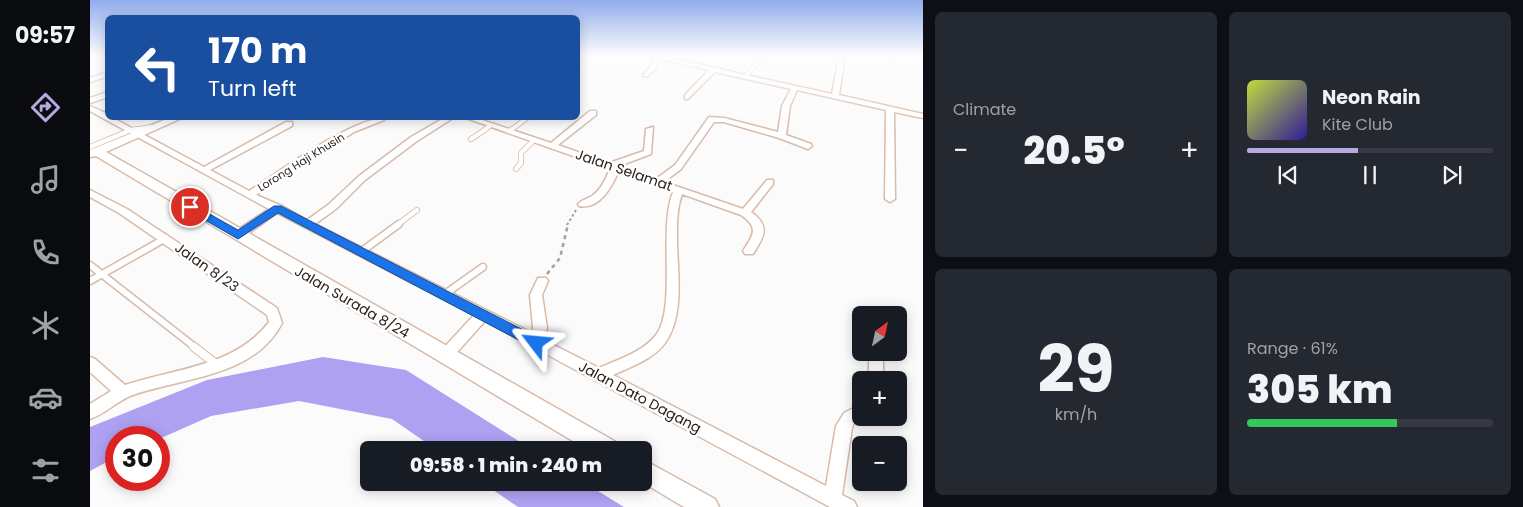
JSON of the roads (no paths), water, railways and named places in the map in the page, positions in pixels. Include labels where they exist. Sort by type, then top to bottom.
[{"type":"street","points":[[688,98],[704,80]]},
{"type":"street","points":[[762,80],[923,116]]},
{"type":"street","points":[[835,96],[838,80]]},
{"type":"street","points":[[782,136],[786,106],[795,87]]},
{"type":"street","points":[[90,101],[105,95]]},
{"type":"street","name":"Jalan Dato Dagang","points":[[90,108],[105,115]]},
{"type":"street","points":[[890,108],[890,199]]},
{"type":"street","points":[[552,146],[593,113]]},
{"type":"street","points":[[658,182],[678,167],[712,119],[724,120],[782,136],[808,146]]},
{"type":"street","name":"Jalan Dato Dagang","points":[[114,120],[249,195],[445,294],[848,507]]},
{"type":"street","points":[[92,151],[134,132],[173,120]]},
{"type":"street","name":"Lorong Haji Khusin","points":[[249,195],[351,130],[376,120]]},
{"type":"street","points":[[308,224],[332,207],[362,178],[414,138],[446,120]]},
{"type":"street","name":"Jalan Selamat","points":[[476,120],[679,189],[672,213],[671,308],[667,330],[662,338],[652,347],[600,376]]},
{"type":"street","points":[[204,170],[289,124]]},
{"type":"street","points":[[583,204],[596,199],[606,188],[612,166],[648,152],[650,129]]},
{"type":"street","name":"Jalan Surada 8/24","points":[[92,151],[592,441]]},
{"type":"street","points":[[745,213],[770,182]]},
{"type":"street","points":[[679,189],[745,213],[756,220],[760,227],[758,238],[749,251]]},
{"type":"street","name":"Jalan 8/23","points":[[90,193],[166,238],[272,312],[276,323],[265,339],[239,359],[217,365]]},
{"type":"street","points":[[238,235],[278,208]]},
{"type":"street","points":[[536,343],[540,328],[536,295],[542,281]]},
{"type":"street","points":[[446,356],[483,314]]},
{"type":"street","points":[[90,362],[122,392]]},
{"type":"street","points":[[90,412],[122,392],[217,365]]},
{"type":"street","points":[[834,499],[844,426],[848,418],[852,416]]},
{"type":"street","points":[[652,476],[707,507]]},
{"type":"lane","points":[[509,131],[524,120]]},
{"type":"lane","points":[[471,139],[491,125]]},
{"type":"lane","points":[[516,169],[521,163],[521,153],[534,140]]},
{"type":"lane","points":[[362,251],[418,210]]},
{"type":"lane","points":[[90,280],[166,238]]},
{"type":"lane","points":[[90,265],[217,365]]},
{"type":"lane","points":[[445,294],[450,288],[483,267]]}]
